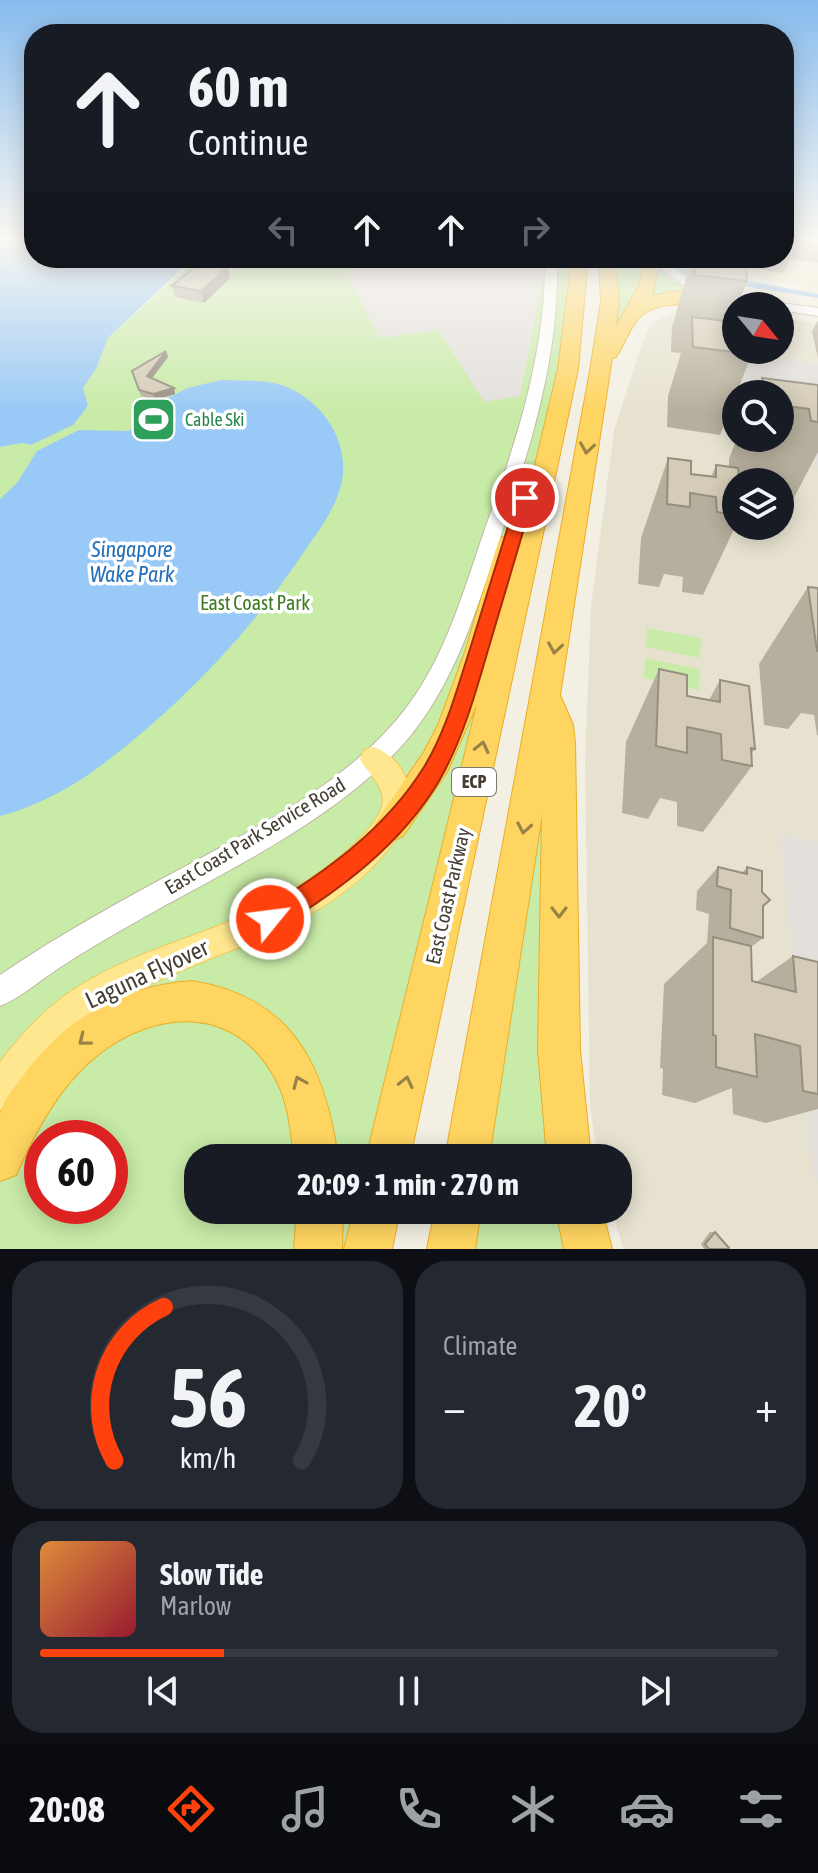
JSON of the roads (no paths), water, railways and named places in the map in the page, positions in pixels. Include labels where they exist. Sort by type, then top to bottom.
[{"type":"highway","name":"East Coast Parkway","points":[[391,1144],[560,406],[568,369],[576,297]]},
{"type":"highway","points":[[469,1144],[547,696],[610,297]]},
{"type":"highway","points":[[600,371],[621,330],[646,297]]},
{"type":"highway","points":[[635,311],[672,297]]},
{"type":"highway","points":[[391,825],[431,774],[454,728],[534,468],[560,406]]},
{"type":"highway","points":[[547,696],[557,725],[559,743],[559,1050],[568,1144]]},
{"type":"highway","points":[[0,1159],[35,1094],[81,1042],[105,1025],[139,1008],[184,999],[205,1001],[236,1013],[257,1026],[280,1049],[301,1086],[313,1144]]},
{"type":"highway","points":[[318,1249],[319,1224]]},
{"type":"highway","points":[[368,1249],[374,1224]]},
{"type":"highway","points":[[451,1249],[455,1224]]},
{"type":"highway","points":[[582,1224],[588,1249]]},
{"type":"main road","points":[[374,759],[392,774],[399,788],[398,808],[391,825]]},
{"type":"main road","name":"Laguna Flyover","points":[[0,1092],[40,1041],[95,994],[288,910],[341,874],[391,825]]},
{"type":"street","name":"East Coast Park Service Road","points":[[0,992],[83,938],[293,818],[343,785],[374,759],[415,713],[439,673],[503,503],[534,391],[551,297]]},
{"type":"street","points":[[794,308],[818,312]]},
{"type":"water","points":[[0,297],[151,297],[108,338],[96,369],[83,388],[88,406],[73,425],[31,445],[22,443],[0,447]]},
{"type":"water","name":"Singapore Wake Park","points":[[221,380],[279,384],[301,394],[323,414],[332,427],[342,455],[341,485],[331,511],[260,612],[179,700],[88,775],[46,799],[0,816],[0,499],[17,483],[37,451],[79,430],[128,431],[141,423],[143,410],[188,388]]},
{"type":"place","name":"Cable Ski","points":[[154,420]]},
{"type":"park label","name":"East Coast Park","points":[[255,603]]}]
